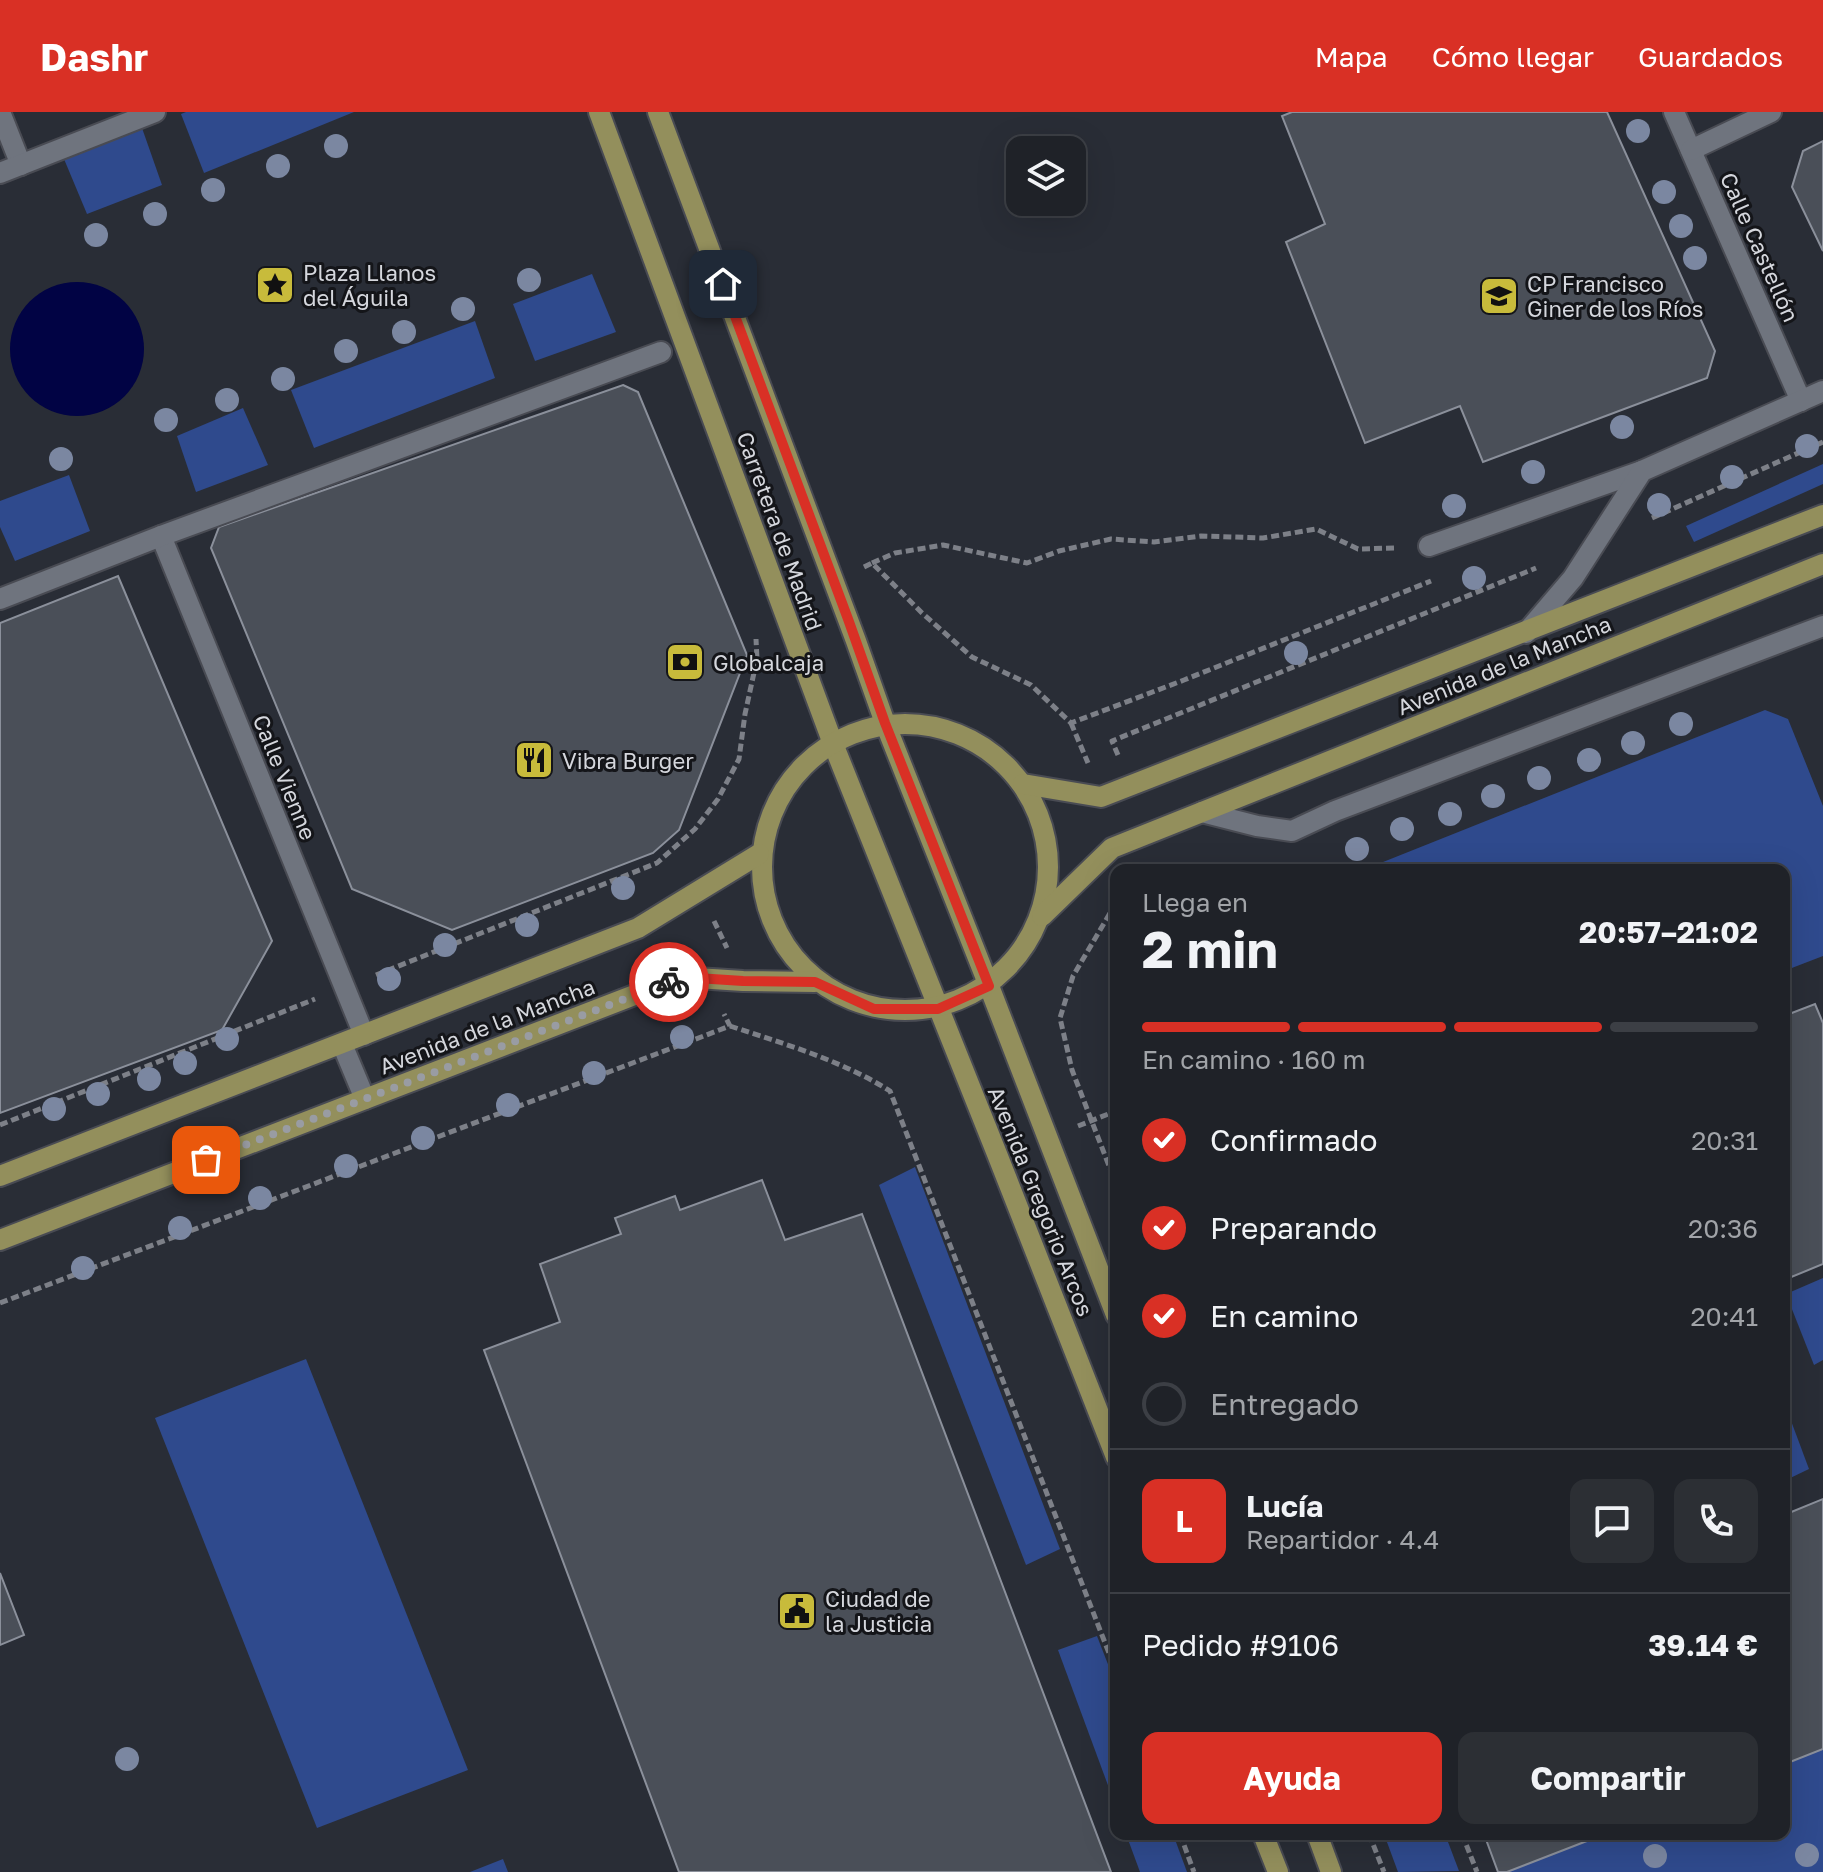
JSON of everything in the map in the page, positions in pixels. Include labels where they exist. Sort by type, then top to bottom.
[{"type":"main road","name":"Carretera de Madrid","points":[[599,112],[832,741],[938,1009]]},
{"type":"main road","name":"Carretera de Madrid","points":[[658,112],[885,723],[989,986]]},
{"type":"main road","name":"Avenida de la Mancha","points":[[1023,784],[1101,797],[1823,515]]},
{"type":"main road","name":"Avenida de la Mancha","points":[[0,1240],[681,977],[815,982],[874,1009],[938,1009],[989,986],[1021,955],[1042,916],[1112,848],[1823,564]]},
{"type":"main road","name":"Avenida de la Mancha","points":[[815,982],[771,926],[759,854],[782,789],[832,741],[885,723],[938,726],[986,747],[1023,784],[1048,848],[1042,916]]},
{"type":"main road","name":"Avenida de la Mancha","points":[[0,1176],[638,928],[759,854]]},
{"type":"main road","name":"Avenida Gregorio Arcos","points":[[989,986],[1110,1299]]},
{"type":"main road","name":"Avenida Gregorio Arcos","points":[[938,1009],[1110,1442]]},
{"type":"main road","points":[[1265,1840],[1278,1872]]},
{"type":"main road","points":[[1319,1840],[1331,1872]]},
{"type":"street","points":[[0,112],[21,165]]},
{"type":"street","points":[[0,173],[155,112]]},
{"type":"street","name":"Calle Castellón","points":[[1674,112],[1801,401]]},
{"type":"street","points":[[1691,150],[1771,112]]},
{"type":"street","points":[[0,599],[161,536],[661,352]]},
{"type":"street","points":[[1429,546],[1642,471],[1823,391]]},
{"type":"street","name":"Avenida de la Mancha","points":[[1526,633],[1573,578],[1642,471]]},
{"type":"street","name":"Calle Vienne","points":[[161,536],[364,1035]]},
{"type":"street","points":[[1202,812],[1292,831],[1335,811],[1823,626]]},
{"type":"street","name":"Avenida de la Mancha","points":[[342,1044],[365,1099]]},
{"type":"path","points":[[1596,543],[1823,442]]},
{"type":"path","points":[[872,563],[895,553],[943,545],[1027,563],[1059,551],[1111,539],[1154,542],[1201,536],[1263,538],[1316,529],[1358,549],[1429,546]]},
{"type":"path","points":[[1132,786],[1112,741],[1537,567]]},
{"type":"path","points":[[699,891],[743,981]]},
{"type":"path","points":[[1110,913],[1073,976],[1060,1018],[1072,1070],[1110,1168]]},
{"type":"path","points":[[707,979],[730,1026]]},
{"type":"path","points":[[0,1303],[730,1026],[805,1051],[870,1078],[890,1091],[1110,1656]]},
{"type":"path","points":[[1182,1840],[1194,1872]]},
{"type":"path","points":[[1371,1840],[1384,1872]]},
{"type":"path","points":[[1464,1840],[1477,1872]]},
{"type":"shaded area","points":[[354,112],[204,173],[181,114]]},
{"type":"shaded area","points":[[142,128],[162,185],[87,214],[64,159]]},
{"type":"shaded area","points":[[592,274],[616,332],[535,361],[513,304]]},
{"type":"shaded area","points":[[77,282],[103,287],[124,302],[139,323],[144,349],[139,375],[124,396],[103,411],[77,416],[51,411],[30,396],[15,375],[10,349],[15,323],[30,302],[51,287]]},
{"type":"shaded area","points":[[475,321],[495,378],[314,448],[291,390]]},
{"type":"shaded area","points":[[243,408],[268,465],[196,492],[177,436]]},
{"type":"shaded area","points":[[1823,464],[1823,484],[1694,542],[1686,526]]},
{"type":"shaded area","points":[[69,475],[90,531],[15,561],[0,527],[0,501]]},
{"type":"shaded area","points":[[1765,710],[1788,719],[1823,806],[1823,956],[1790,969],[1790,864],[1378,864]]},
{"type":"shaded area","points":[[915,1167],[1060,1549],[1026,1565],[879,1185]]},
{"type":"shaded area","points":[[1823,1278],[1823,1360],[1814,1365],[1790,1304],[1790,1292]]},
{"type":"shaded area","points":[[306,1359],[468,1770],[317,1828],[155,1418]]},
{"type":"shaded area","points":[[1790,1418],[1809,1469],[1790,1478]]},
{"type":"shaded area","points":[[1097,1636],[1110,1670],[1110,1791],[1058,1650]]},
{"type":"shaded area","points":[[1823,1749],[1823,1872],[1507,1872],[1590,1840],[1790,1840],[1790,1762]]},
{"type":"shaded area","points":[[1128,1840],[1175,1840],[1187,1872],[1140,1872]]},
{"type":"shaded area","points":[[1386,1840],[1447,1840],[1459,1871],[1398,1872]]},
{"type":"shaded area","points":[[503,1859],[508,1872],[470,1872]]},
{"type":"building","name":"CP Francisco Giner de los Ríos","points":[[1292,112],[1607,112],[1715,351],[1707,378],[1483,462],[1460,406],[1365,443],[1286,242],[1325,224],[1282,116]]},
{"type":"building","points":[[1823,141],[1823,251],[1792,187],[1803,151]]},
{"type":"building","points":[[623,385],[638,392],[747,655],[679,830],[653,853],[452,930],[352,889],[211,548],[219,527]]},
{"type":"building","points":[[118,576],[272,941],[222,1030],[0,1113],[0,623]]},
{"type":"building","points":[[1815,1004],[1823,1023],[1823,1264],[1790,1278],[1790,1014]]},
{"type":"building","name":"Ciudad de la Justicia","points":[[762,1180],[785,1240],[862,1214],[1111,1872],[679,1872],[484,1350],[560,1322],[540,1264],[621,1234],[615,1218],[675,1196],[680,1210]]},
{"type":"building","points":[[1823,1499],[1823,1749],[1790,1762],[1790,1513]]},
{"type":"building","points":[[0,1573],[24,1635],[0,1645]]},
{"type":"building","points":[[1486,1840],[1590,1840],[1507,1872],[1498,1872]]},
{"type":"way so far","points":[[206,1160],[669,982]]},
{"type":"place","name":"Plaza Llanos del Águila","points":[[275,285]]},
{"type":"place","name":"CP Francisco Giner de los Ríos","points":[[1499,296]]},
{"type":"place","name":"Globalcaja","points":[[685,662]]},
{"type":"place","name":"Vibra Burger","points":[[534,760]]},
{"type":"place","name":"Ciudad de la Justicia","points":[[797,1611]]},
{"type":"route","points":[[669,982],[681,977],[815,982],[874,1009],[938,1009],[989,986],[885,723],[723,284]]}]
